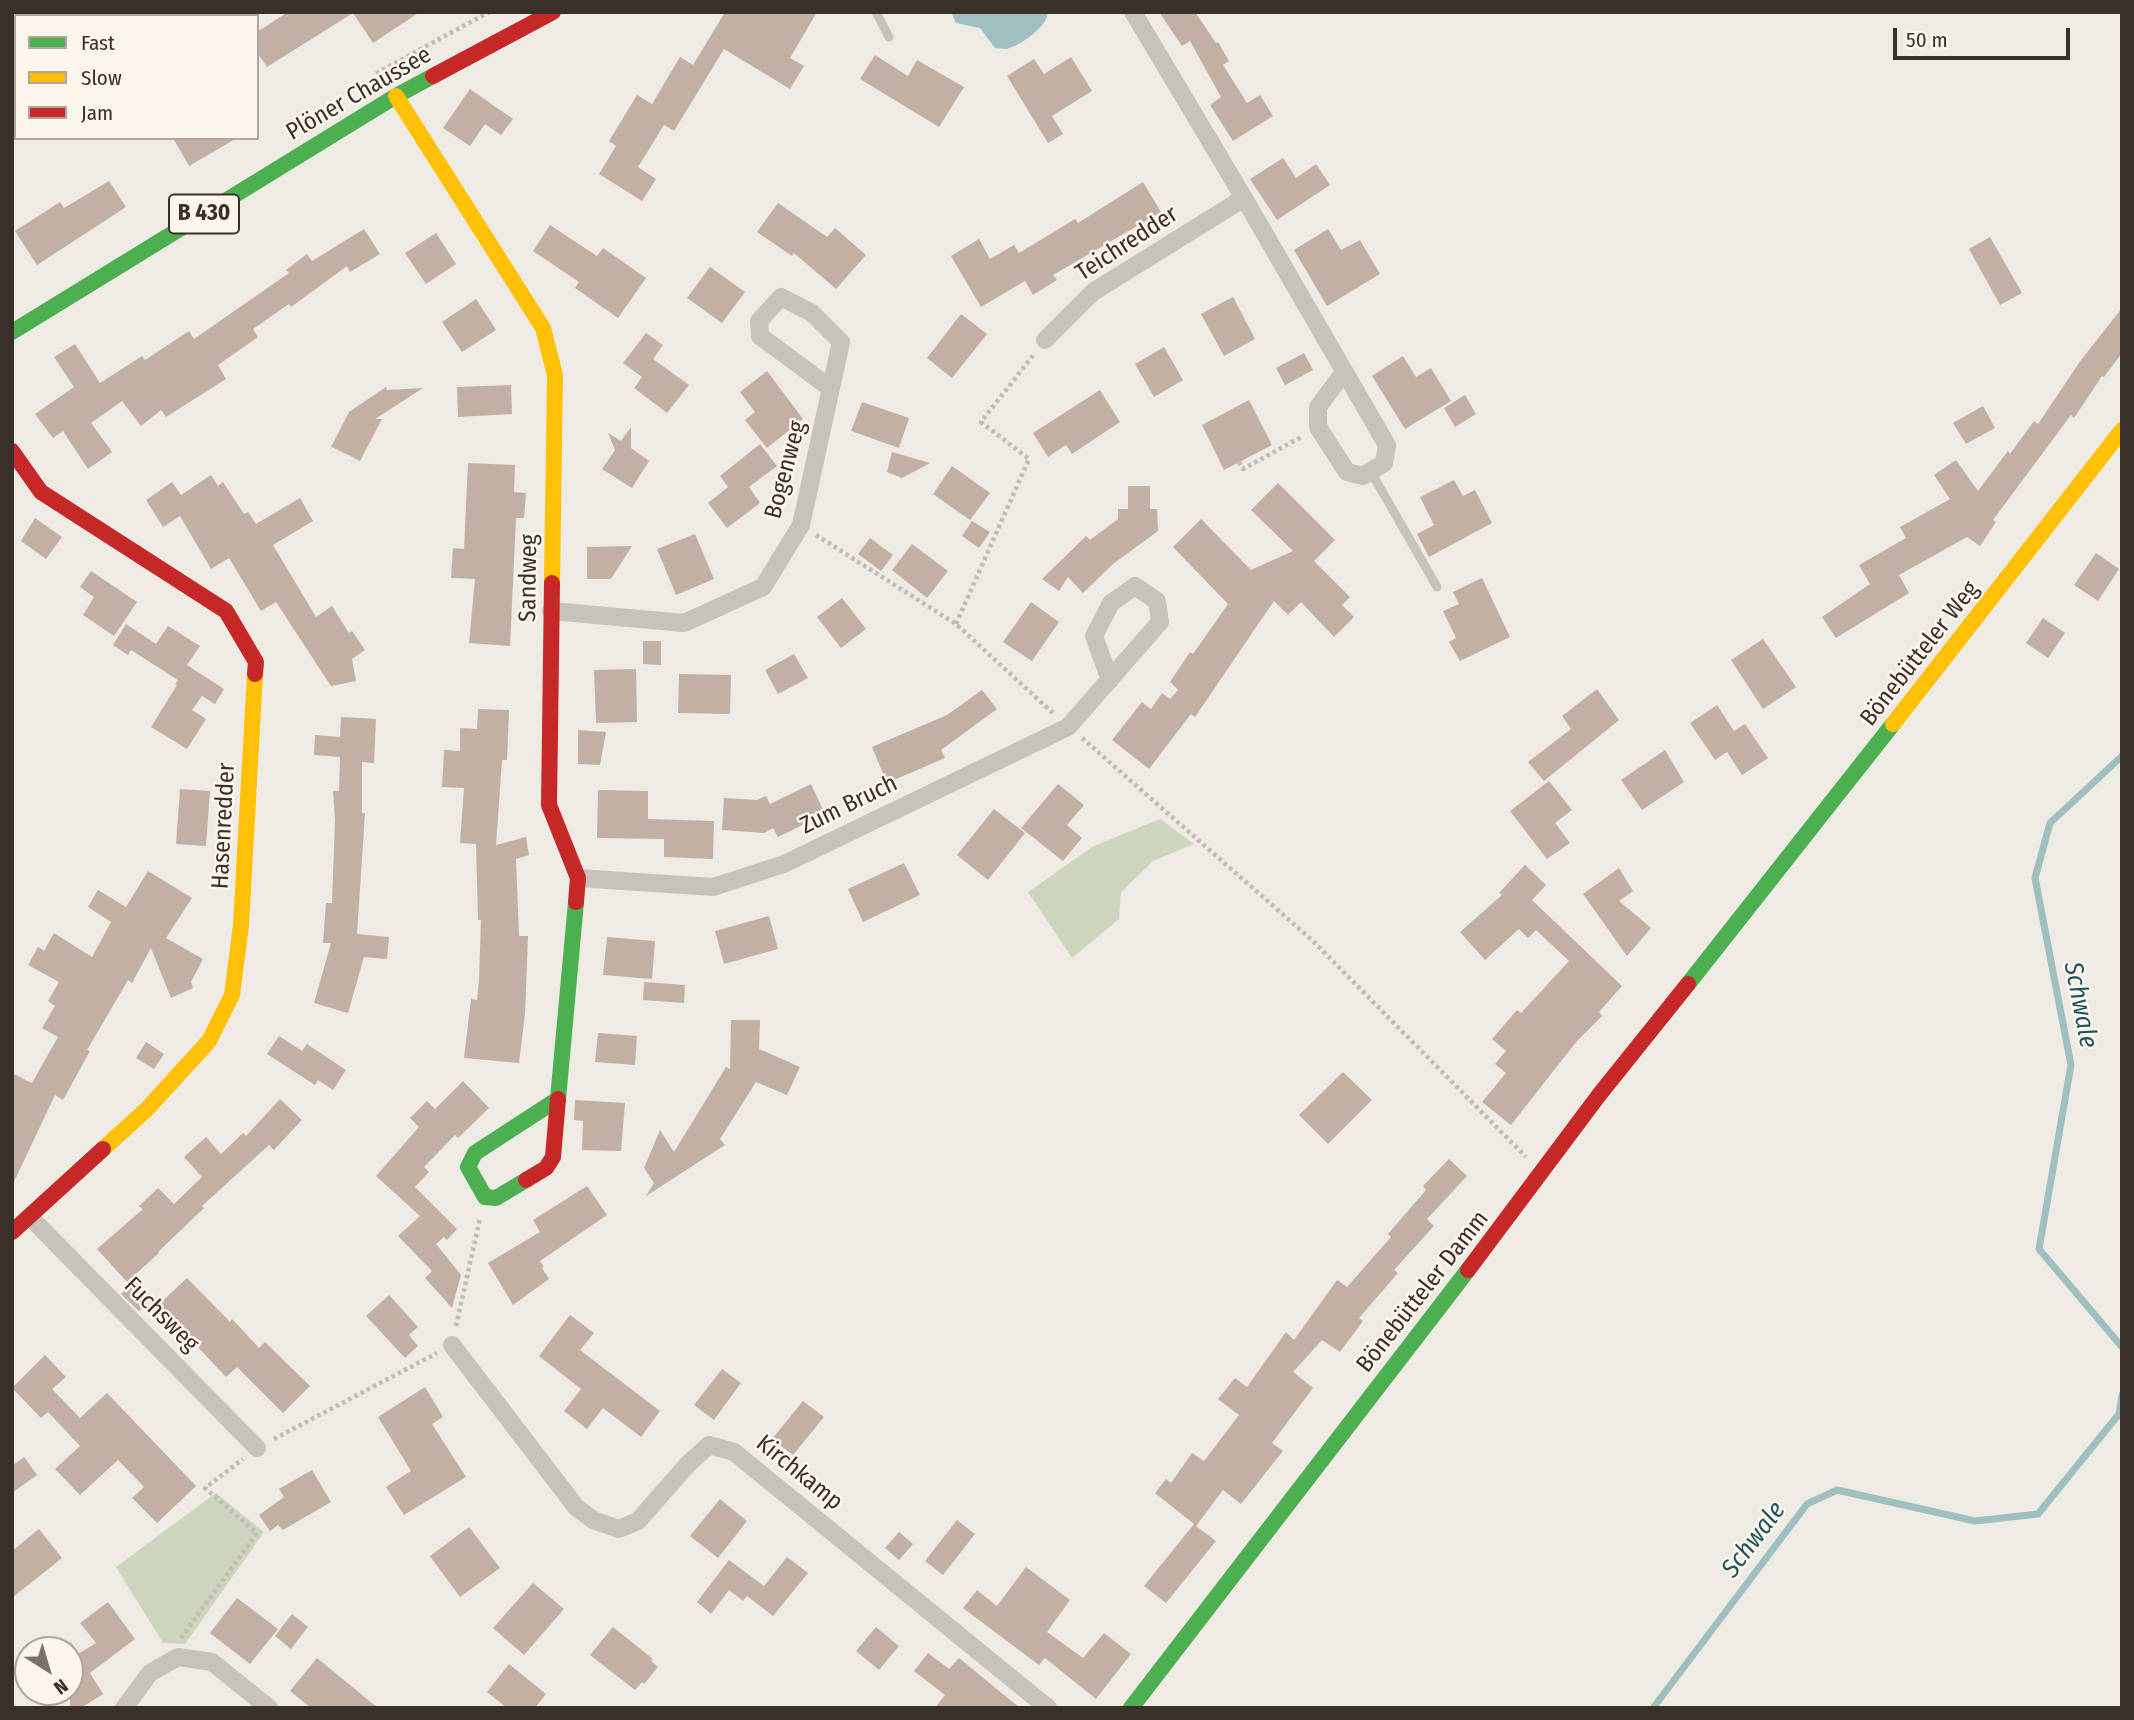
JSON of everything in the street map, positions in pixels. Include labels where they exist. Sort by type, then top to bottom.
[{"type":"street","name":"Plöner Chaussee","points":[[12,332],[396,96],[553,12]]},
{"type":"street","points":[[1133,12],[1387,445],[1384,463],[1363,476],[1348,472],[1318,427],[1318,407],[1344,372]]},
{"type":"street","name":"Sandweg","points":[[396,96],[543,328],[555,375],[549,805],[578,878],[553,1157],[547,1168],[496,1198],[485,1197]]},
{"type":"street","name":"Teichredder","points":[[1045,340],[1093,292],[1244,198]]},
{"type":"street","name":"Bogenweg","points":[[551,611],[684,623],[763,587],[801,525],[841,342],[812,313],[781,297],[759,321],[760,336],[830,388]]},
{"type":"street","name":"Bönebütteler Weg","points":[[1752,904],[2122,430]]},
{"type":"street","name":"Hasenredder","points":[[12,451],[41,492],[226,611],[256,662],[241,925],[232,995],[209,1041],[147,1109],[12,1232]]},
{"type":"street","name":"Zum Bruch","points":[[578,878],[713,887],[784,864],[1068,727],[1110,680],[1160,622],[1157,601],[1135,586],[1111,603],[1094,636],[1110,680]]},
{"type":"street","name":"Bönebütteler Damm","points":[[1131,1708],[1542,1174],[1599,1095],[1752,904]]},
{"type":"street","points":[[485,1197],[468,1167],[475,1153],[558,1099]]},
{"type":"street","name":"Fuchsweg","points":[[30,1217],[257,1448]]},
{"type":"street","name":"Kirchkamp","points":[[452,1345],[576,1507],[593,1520],[619,1529],[638,1521],[688,1464],[709,1445],[734,1452],[1048,1708]]},
{"type":"street","points":[[124,1708],[150,1673],[177,1657],[212,1662],[269,1708]]},
{"type":"lane","points":[[876,12],[890,37]]},
{"type":"lane","points":[[1371,472],[1437,587]]},
{"type":"path","points":[[956,624],[1029,458],[981,422],[1045,340]]},
{"type":"path","points":[[1239,462],[1243,469],[1318,427]]},
{"type":"path","points":[[801,525],[956,624],[1068,727],[1311,940],[1542,1174]]},
{"type":"path","points":[[177,1657],[181,1639],[257,1533],[205,1488],[257,1448],[452,1345],[485,1197]]},
{"type":"green space","points":[[1160,819],[1194,844],[1153,861],[1121,892],[1119,919],[1072,958],[1028,892],[1092,847]]},
{"type":"green space","points":[[216,1493],[264,1532],[185,1644],[163,1643],[116,1567]]},
{"type":"water","points":[[951,12],[1048,12],[1043,23],[1032,35],[1006,49],[995,48],[980,28],[956,23]]},
{"type":"building","points":[[288,12],[420,12],[373,43],[353,13],[267,67],[259,55],[259,31]]},
{"type":"building","points":[[725,12],[817,12],[790,58],[804,66],[790,89],[724,49],[674,131],[664,125],[638,167],[656,179],[642,201],[599,174],[616,146],[609,141],[637,95],[652,104],[680,57],[693,65]]},
{"type":"building","points":[[1159,12],[1195,12],[1229,61],[1223,65],[1247,103],[1260,95],[1273,116],[1233,141],[1210,105],[1221,97],[1190,41],[1182,46]]},
{"type":"building","points":[[875,55],[908,76],[917,60],[964,87],[939,127],[860,79]]},
{"type":"building","points":[[1071,57],[1092,91],[1052,116],[1063,134],[1048,143],[1007,76],[1034,59],[1044,74]]},
{"type":"building","points":[[470,89],[513,119],[501,135],[485,124],[470,146],[443,128]]},
{"type":"building","points":[[174,140],[234,140],[189,166]]},
{"type":"building","points":[[1283,158],[1296,178],[1316,164],[1330,185],[1277,220],[1250,179]]},
{"type":"building","points":[[109,181],[126,207],[37,265],[15,231],[60,202],[64,208]]},
{"type":"building","points":[[1143,182],[1161,212],[1053,275],[1057,280],[1033,295],[1025,281],[981,307],[951,256],[979,239],[990,259],[1014,245],[1019,253],[1075,219],[1078,223]]},
{"type":"building","points":[[778,203],[827,237],[835,228],[866,255],[836,289],[794,253],[792,256],[757,232]]},
{"type":"building","points":[[550,225],[597,256],[603,248],[646,278],[618,318],[575,288],[579,282],[533,251]]},
{"type":"building","points":[[364,229],[380,254],[350,272],[347,266],[291,307],[289,304],[253,329],[258,337],[218,365],[226,379],[166,417],[161,410],[141,426],[122,401],[91,423],[112,452],[88,469],[63,431],[53,438],[35,414],[74,387],[54,357],[75,344],[100,383],[142,356],[145,360],[189,331],[194,339],[289,273],[286,270],[307,254],[312,261]]},
{"type":"building","points":[[1328,229],[1341,250],[1360,240],[1380,274],[1327,306],[1294,250]]},
{"type":"building","points":[[436,233],[456,264],[426,284],[405,253]]},
{"type":"building","points":[[1990,237],[2022,293],[2000,305],[1969,249]]},
{"type":"building","points":[[710,267],[745,292],[722,323],[687,298]]},
{"type":"building","points":[[1233,297],[1255,339],[1224,356],[1201,314]]},
{"type":"building","points":[[476,299],[496,330],[462,352],[442,322]]},
{"type":"building","points":[[2122,308],[2122,353],[2104,377],[2102,376],[2074,418],[2071,415],[1993,520],[1996,522],[1980,546],[1967,537],[1899,575],[1909,593],[1836,638],[1822,617],[1870,584],[1859,565],[1906,538],[1900,527],[1950,499],[1934,475],[1956,460],[1978,491],[2034,421],[2038,424],[2081,360]]},
{"type":"building","points":[[961,314],[987,334],[952,378],[927,358]]},
{"type":"building","points":[[646,333],[663,345],[653,359],[689,385],[667,413],[634,388],[642,377],[623,363]]},
{"type":"building","points":[[1164,347],[1183,380],[1154,397],[1135,364]]},
{"type":"building","points":[[1304,353],[1313,370],[1285,385],[1276,368]]},
{"type":"building","points":[[1403,356],[1416,377],[1431,368],[1451,401],[1405,429],[1372,376]]},
{"type":"building","points":[[767,371],[803,419],[767,448],[745,420],[755,412],[740,392]]},
{"type":"building","points":[[511,385],[512,414],[458,417],[457,387]]},
{"type":"building","points":[[386,387],[387,390],[423,388],[375,419],[382,419],[360,461],[332,447],[330,449],[349,412]]},
{"type":"building","points":[[1100,390],[1120,422],[1072,454],[1066,445],[1048,457],[1033,433]]},
{"type":"building","points":[[1465,395],[1476,414],[1455,427],[1444,408]]},
{"type":"building","points":[[1249,400],[1272,445],[1224,470],[1202,425]]},
{"type":"building","points":[[862,402],[909,418],[899,448],[851,431]]},
{"type":"building","points":[[1983,406],[1995,428],[1966,444],[1953,423]]},
{"type":"building","points":[[631,427],[631,448],[649,461],[632,488],[602,469],[615,450],[608,433],[621,441]]},
{"type":"building","points":[[760,444],[777,466],[749,487],[760,503],[727,528],[708,503],[728,487],[720,476]]},
{"type":"building","points":[[892,452],[930,463],[902,478],[887,472]]},
{"type":"building","points":[[468,463],[515,465],[514,492],[526,493],[524,518],[516,518],[510,646],[469,643],[475,579],[451,578],[453,548],[464,549]]},
{"type":"building","points":[[952,466],[990,493],[970,520],[933,494]]},
{"type":"building","points":[[211,475],[218,486],[223,482],[244,514],[248,512],[256,524],[300,498],[313,521],[273,545],[316,617],[332,606],[349,633],[352,631],[365,650],[352,659],[356,681],[331,686],[276,602],[261,611],[229,558],[211,569],[180,516],[163,527],[146,500],[172,482],[181,495]]},
{"type":"building","points":[[1454,480],[1463,496],[1475,490],[1492,523],[1429,557],[1417,534],[1434,525],[1420,497]]},
{"type":"building","points":[[1278,483],[1335,540],[1314,561],[1350,597],[1342,605],[1354,617],[1334,637],[1301,602],[1288,615],[1274,601],[1195,717],[1191,714],[1149,769],[1112,740],[1142,702],[1151,709],[1162,693],[1170,699],[1178,690],[1170,682],[1228,604],[1173,547],[1201,519],[1251,570],[1293,551],[1251,510]]},
{"type":"building","points":[[1128,486],[1150,486],[1150,509],[1157,509],[1158,531],[1113,564],[1083,593],[1068,577],[1059,591],[1042,579],[1086,536],[1090,540],[1118,519],[1118,509],[1128,509]]},
{"type":"building","points":[[35,518],[62,537],[46,559],[21,541]]},
{"type":"building","points":[[972,521],[990,532],[979,548],[962,536]]},
{"type":"building","points":[[695,534],[714,579],[676,595],[657,549]]},
{"type":"building","points":[[870,538],[893,555],[881,571],[858,554]]},
{"type":"building","points":[[912,544],[948,571],[927,598],[892,570]]},
{"type":"building","points":[[632,546],[611,579],[587,579],[587,547]]},
{"type":"building","points":[[2096,553],[2119,569],[2098,601],[2074,585]]},
{"type":"building","points":[[91,571],[137,602],[114,636],[83,615],[94,597],[80,587]]},
{"type":"building","points":[[1482,578],[1510,637],[1460,661],[1449,642],[1456,638],[1443,611],[1459,604],[1453,592]]},
{"type":"building","points":[[842,598],[866,629],[841,648],[817,617]]},
{"type":"building","points":[[1031,602],[1059,622],[1032,661],[1003,642]]},
{"type":"building","points":[[2043,618],[2065,633],[2048,658],[2026,643]]},
{"type":"building","points":[[126,624],[156,644],[168,626],[200,646],[187,665],[224,689],[215,704],[202,696],[192,710],[206,719],[187,749],[151,727],[178,680],[131,650],[128,655],[113,645]]},
{"type":"building","points":[[1763,639],[1796,687],[1763,709],[1731,660]]},
{"type":"building","points":[[643,641],[661,641],[661,665],[643,664]]},
{"type":"building","points":[[794,654],[808,678],[778,694],[765,670]]},
{"type":"building","points":[[636,669],[637,722],[596,723],[594,670]]},
{"type":"building","points":[[679,674],[731,675],[730,714],[678,713]]},
{"type":"building","points":[[1597,689],[1619,720],[1544,781],[1528,762],[1571,729],[1562,716]]},
{"type":"building","points":[[982,690],[997,709],[941,750],[945,758],[887,783],[872,747],[947,715]]},
{"type":"building","points":[[1717,705],[1734,731],[1745,724],[1768,758],[1742,775],[1727,752],[1715,760],[1690,723]]},
{"type":"building","points":[[478,709],[509,710],[507,760],[502,760],[496,845],[526,837],[529,855],[516,859],[519,936],[528,936],[525,1014],[519,1063],[464,1058],[471,999],[477,1000],[479,979],[481,920],[478,920],[476,844],[460,843],[464,788],[442,787],[444,750],[460,751],[460,728],[477,729]]},
{"type":"building","points":[[341,717],[376,719],[374,763],[362,762],[362,813],[365,813],[357,934],[389,937],[387,959],[364,957],[348,1013],[314,1003],[331,943],[323,943],[326,903],[332,903],[335,820],[333,791],[339,791],[340,757],[314,755],[315,735],[340,737]]},
{"type":"building","points":[[578,730],[606,732],[600,765],[578,764]]},
{"type":"building","points":[[1665,750],[1684,782],[1642,810],[1621,780]]},
{"type":"building","points":[[1549,781],[1572,810],[1555,823],[1570,843],[1547,859],[1510,811]]},
{"type":"building","points":[[811,784],[825,814],[778,837],[773,828],[764,833],[722,830],[724,798],[757,800],[766,796],[770,804]]},
{"type":"building","points":[[1058,784],[1084,805],[1067,825],[1082,838],[1063,861],[1021,828]]},
{"type":"building","points":[[180,789],[210,791],[206,846],[176,844]]},
{"type":"building","points":[[598,790],[648,791],[648,819],[714,821],[713,859],[664,857],[664,839],[597,838]]},
{"type":"building","points":[[994,809],[1025,833],[988,880],[957,855]]},
{"type":"building","points":[[904,863],[920,895],[863,922],[848,889]]},
{"type":"building","points":[[1525,865],[1546,885],[1532,900],[1622,986],[1599,1012],[1602,1016],[1577,1041],[1511,1125],[1482,1102],[1506,1073],[1495,1064],[1506,1051],[1492,1039],[1517,1010],[1521,1013],[1569,961],[1536,930],[1528,938],[1519,929],[1485,960],[1460,932],[1502,895],[1499,893]]},
{"type":"building","points":[[1619,868],[1633,891],[1619,901],[1651,928],[1627,956],[1583,894]]},
{"type":"building","points":[[148,871],[192,898],[166,938],[203,959],[191,982],[193,988],[171,998],[151,948],[132,983],[128,980],[87,1050],[90,1051],[63,1100],[55,1095],[12,1186],[12,1073],[32,1083],[58,1037],[42,1028],[55,1006],[48,1001],[59,982],[28,965],[38,947],[44,951],[54,933],[92,957],[111,922],[88,907],[98,890],[126,907]]},
{"type":"building","points":[[769,916],[778,949],[724,964],[715,931]]},
{"type":"building","points":[[607,937],[655,941],[652,979],[603,975]]},
{"type":"building","points":[[644,982],[685,985],[684,1003],[643,1000]]},
{"type":"building","points":[[731,1020],[760,1020],[759,1049],[800,1067],[787,1095],[756,1082],[720,1139],[725,1145],[646,1196],[654,1183],[644,1168],[660,1130],[674,1152],[726,1067],[730,1069]]},
{"type":"building","points":[[598,1033],[637,1036],[635,1065],[595,1062]]},
{"type":"building","points":[[279,1036],[302,1051],[307,1044],[346,1070],[333,1090],[318,1080],[315,1085],[267,1054]]},
{"type":"building","points":[[146,1042],[164,1054],[154,1069],[136,1058]]},
{"type":"building","points":[[1343,1072],[1372,1100],[1328,1144],[1299,1115]]},
{"type":"building","points":[[463,1081],[489,1108],[458,1138],[455,1135],[424,1167],[429,1172],[415,1187],[457,1229],[447,1240],[444,1237],[436,1244],[461,1275],[452,1308],[425,1278],[432,1271],[398,1236],[420,1216],[376,1176],[419,1127],[410,1118],[427,1101],[435,1109]]},
{"type":"building","points":[[280,1099],[302,1120],[274,1150],[269,1145],[202,1206],[204,1208],[127,1282],[97,1249],[143,1209],[139,1206],[158,1188],[174,1204],[202,1177],[184,1157],[206,1137],[221,1154],[243,1133],[246,1136]]},
{"type":"building","points":[[575,1100],[625,1103],[621,1151],[582,1150],[583,1121],[574,1120]]},
{"type":"building","points":[[1449,1159],[1467,1176],[1427,1219],[1434,1226],[1394,1270],[1398,1273],[1359,1318],[1363,1321],[1340,1352],[1322,1340],[1293,1372],[1313,1388],[1272,1443],[1283,1451],[1241,1504],[1223,1490],[1196,1526],[1216,1541],[1166,1603],[1144,1586],[1194,1524],[1155,1493],[1166,1479],[1171,1483],[1192,1453],[1204,1461],[1239,1415],[1218,1399],[1235,1378],[1247,1387],[1286,1332],[1294,1340],[1337,1280],[1347,1287],[1391,1237],[1388,1234],[1426,1190],[1423,1186]]},
{"type":"building","points":[[587,1186],[607,1215],[540,1261],[549,1279],[513,1305],[488,1263],[540,1232],[533,1220]]},
{"type":"building","points":[[187,1278],[259,1348],[265,1342],[310,1386],[283,1413],[237,1367],[226,1377],[179,1327],[177,1329],[156,1307]]},
{"type":"building","points":[[135,1280],[153,1297],[139,1311],[121,1294]]},
{"type":"building","points":[[389,1295],[418,1327],[409,1335],[418,1346],[405,1358],[366,1316]]},
{"type":"building","points":[[570,1315],[594,1333],[580,1350],[660,1411],[641,1437],[603,1408],[587,1429],[564,1411],[581,1389],[539,1356]]},
{"type":"building","points":[[45,1355],[66,1377],[52,1389],[80,1418],[107,1393],[196,1486],[157,1523],[132,1498],[144,1487],[118,1460],[80,1495],[55,1469],[80,1446],[48,1412],[41,1418],[12,1388]]},
{"type":"building","points":[[722,1369],[741,1383],[714,1420],[694,1405]]},
{"type":"building","points":[[425,1387],[443,1417],[432,1424],[466,1477],[404,1515],[386,1487],[411,1471],[378,1417]]},
{"type":"building","points":[[803,1401],[824,1417],[793,1455],[772,1439]]},
{"type":"building","points":[[24,1457],[37,1475],[12,1493],[12,1466]]},
{"type":"building","points":[[312,1470],[331,1502],[283,1530],[278,1525],[270,1531],[259,1515],[284,1497],[279,1489]]},
{"type":"building","points":[[720,1499],[747,1521],[718,1558],[690,1536]]},
{"type":"building","points":[[957,1520],[975,1534],[943,1575],[925,1561]]},
{"type":"building","points":[[469,1527],[500,1568],[460,1597],[430,1556]]},
{"type":"building","points":[[39,1529],[62,1558],[12,1598],[12,1551]]},
{"type":"building","points":[[899,1532],[913,1544],[899,1560],[885,1548]]},
{"type":"building","points":[[787,1557],[808,1573],[773,1616],[747,1596],[743,1601],[729,1590],[711,1614],[697,1602],[729,1560],[764,1586]]},
{"type":"building","points":[[1026,1567],[1070,1600],[1047,1632],[1083,1658],[1104,1633],[1131,1654],[1096,1699],[1045,1658],[1039,1665],[963,1608],[977,1590],[997,1606]]},
{"type":"building","points":[[533,1583],[564,1609],[524,1655],[493,1628]]},
{"type":"building","points":[[237,1598],[278,1629],[250,1664],[210,1633]]},
{"type":"building","points":[[108,1602],[135,1639],[90,1673],[103,1694],[81,1708],[70,1708],[84,1706],[84,1650],[96,1643],[80,1623]]},
{"type":"building","points":[[292,1614],[308,1627],[291,1649],[275,1636]]},
{"type":"building","points":[[613,1627],[653,1659],[651,1661],[658,1667],[644,1684],[642,1682],[635,1690],[590,1655]]},
{"type":"building","points":[[876,1627],[899,1646],[879,1670],[856,1651]]},
{"type":"building","points":[[928,1653],[949,1669],[959,1658],[1020,1708],[935,1708],[945,1695],[914,1671]]},
{"type":"building","points":[[317,1658],[378,1708],[311,1708],[290,1691]]},
{"type":"building","points":[[509,1664],[546,1694],[535,1708],[507,1708],[487,1692]]},
{"type":"waterway","name":"Schwale","points":[[2122,756],[2050,823],[2035,878],[2071,1065],[2039,1249],[2122,1347]]},
{"type":"waterway","name":"Schwale","points":[[1653,1708],[1807,1504],[1837,1490],[1975,1521],[2038,1514],[2119,1414],[2122,1395]]},
{"type":"traffic: fast","points":[[12,332],[396,96],[433,76]]},
{"type":"traffic: fast","points":[[1688,984],[1893,724]]},
{"type":"traffic: fast","points":[[526,1180],[496,1198],[485,1197],[468,1167],[475,1153],[558,1099],[576,902]]},
{"type":"traffic: fast","points":[[1131,1708],[1468,1270]]},
{"type":"traffic: slow","points":[[396,96],[543,328],[555,375],[552,583]]},
{"type":"traffic: slow","points":[[1893,724],[2122,430]]},
{"type":"traffic: slow","points":[[103,1149],[147,1109],[209,1041],[232,995],[241,925],[255,674]]},
{"type":"traffic: jam","points":[[433,76],[553,12]]},
{"type":"traffic: jam","points":[[12,451],[41,492],[226,611],[256,662],[255,674]]},
{"type":"traffic: jam","points":[[552,583],[549,805],[578,878],[576,902]]},
{"type":"traffic: jam","points":[[1468,1270],[1599,1095],[1688,984]]},
{"type":"traffic: jam","points":[[526,1180],[546,1168],[553,1157],[558,1099]]},
{"type":"traffic: jam","points":[[12,1232],[103,1149]]}]
